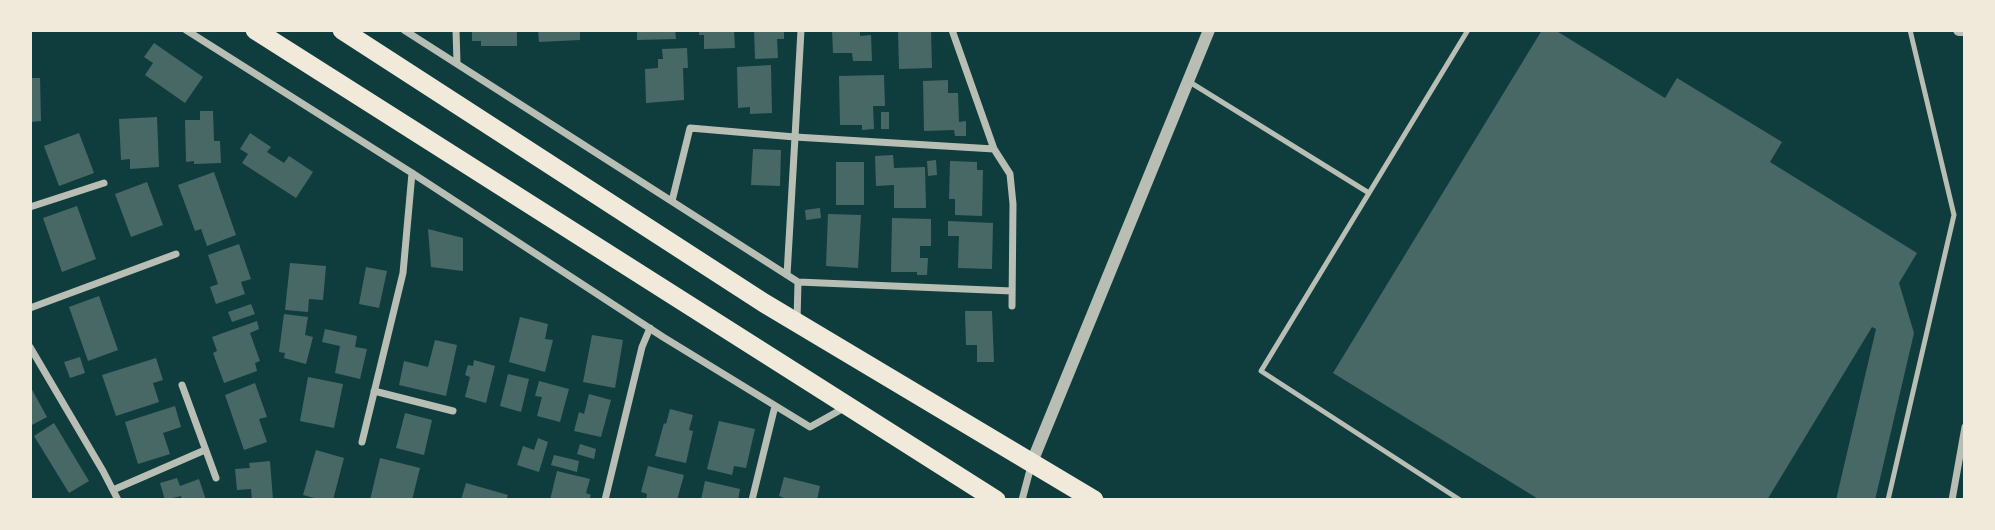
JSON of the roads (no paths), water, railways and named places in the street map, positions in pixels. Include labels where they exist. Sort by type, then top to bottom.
[{"type":"highway","points":[[255,30],[996,500]]},
{"type":"highway","points":[[342,30],[753,295],[1094,500]]},
{"type":"street","points":[[186,30],[810,428],[848,406]]},
{"type":"street","points":[[404,30],[798,282],[1012,291]]},
{"type":"street","points":[[456,30],[457,63]]},
{"type":"street","points":[[787,275],[800,30]]},
{"type":"street","points":[[952,30],[994,149],[1010,174],[1013,204],[1012,306]]},
{"type":"street","points":[[1022,500],[1032,462],[1209,30]]},
{"type":"street","points":[[1959,30],[1965,30]]},
{"type":"street","points":[[672,201],[690,128],[994,149]]},
{"type":"street","points":[[362,442],[403,273],[412,173]]},
{"type":"street","points":[[30,207],[104,183]]},
{"type":"street","points":[[30,308],[176,254]]},
{"type":"street","points":[[797,322],[798,282]]},
{"type":"street","points":[[605,500],[642,347],[650,328]]},
{"type":"street","points":[[30,347],[118,500]]},
{"type":"street","points":[[182,385],[216,478]]},
{"type":"street","points":[[374,391],[453,411]]},
{"type":"street","points":[[752,500],[775,406]]},
{"type":"street","points":[[1952,500],[1965,427]]},
{"type":"street","points":[[113,490],[205,450]]},
{"type":"lane","points":[[1460,500],[1261,371],[1468,30]]},
{"type":"lane","points":[[1888,500],[1954,215],[1910,30]]},
{"type":"lane","points":[[1188,81],[1370,192]]}]
